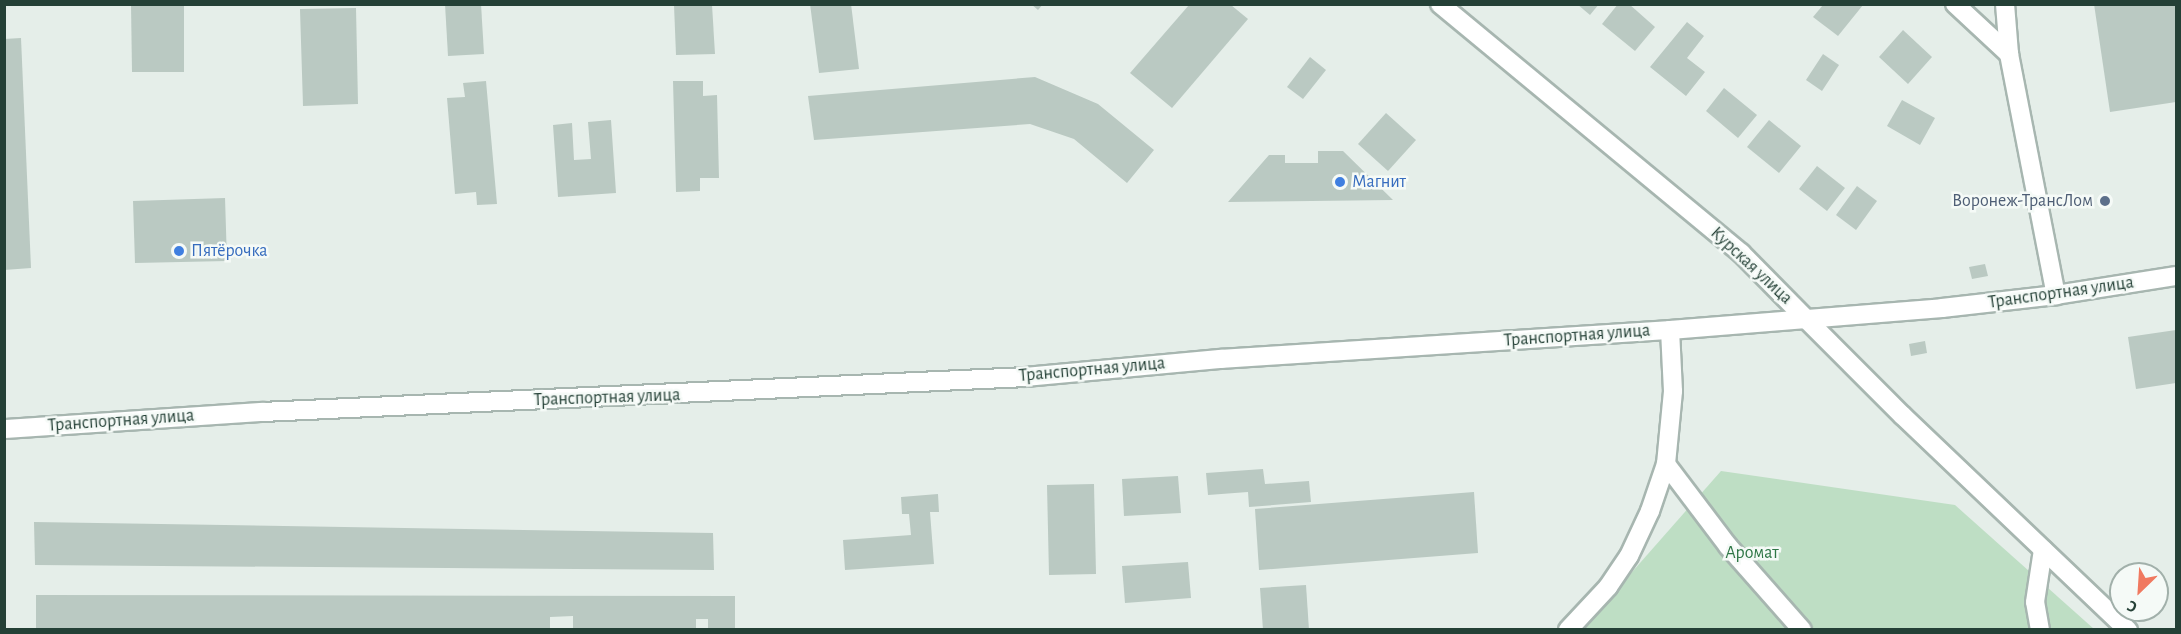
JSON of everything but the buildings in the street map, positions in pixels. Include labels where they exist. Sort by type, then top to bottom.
[{"type":"main road","name":"Курская улица","points":[[1440,4],[1741,253],[2043,550],[2128,630]]},
{"type":"main road","points":[[1955,4],[2009,54]]},
{"type":"main road","points":[[2005,4],[2009,54],[2056,295]]},
{"type":"main road","name":"Транспортная улица","points":[[4,429],[262,412],[1026,377],[1221,358],[1670,330],[1806,319],[2056,295],[2176,276]]},
{"type":"main road","points":[[1568,630],[1608,587],[1629,556],[1650,511],[1666,465],[1673,391],[1670,330]]},
{"type":"main road","points":[[1666,465],[1735,555],[1803,630]]},
{"type":"main road","points":[[2040,630],[2035,602],[2043,550]]},
{"type":"green space","name":"Аромат","points":[[1721,471],[1955,505],[2094,629],[1581,630]]},
{"type":"place","name":"Магнит","points":[[1340,182]]},
{"type":"place","name":"Воронеж-ТрансЛом","points":[[2105,201]]},
{"type":"place","name":"Пятёрочка","points":[[179,251]]}]
